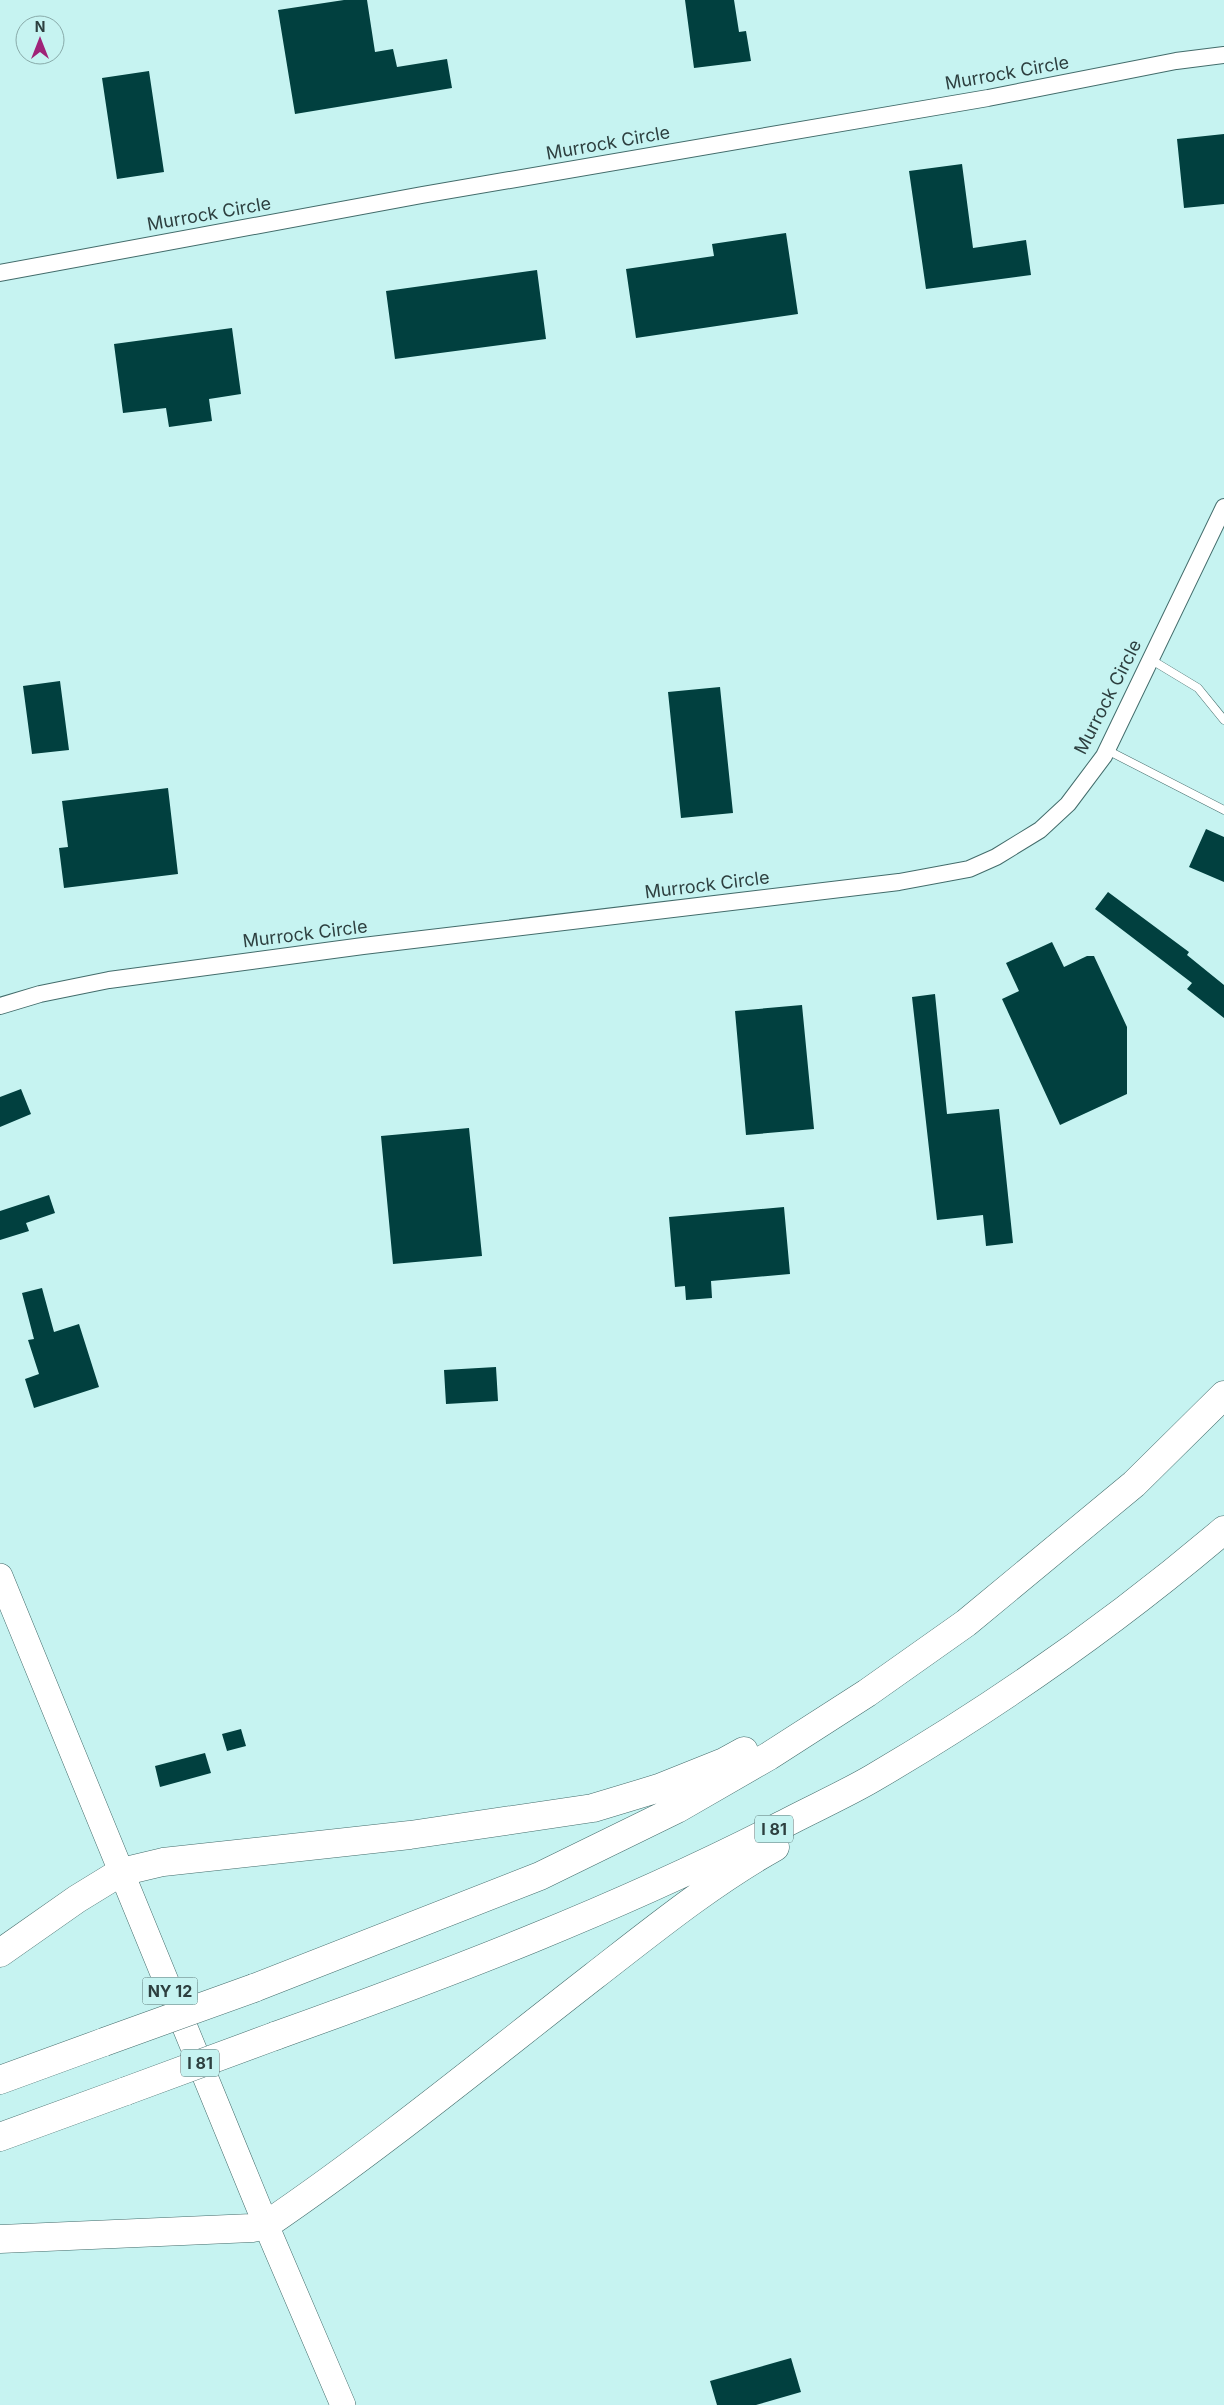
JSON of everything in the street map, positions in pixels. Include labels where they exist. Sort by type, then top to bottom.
[{"type":"highway","points":[[0,2080],[254,1988],[540,1876],[677,1809],[769,1756],[867,1693],[966,1623],[1134,1484],[1224,1395]]},
{"type":"highway","name":"I 81","points":[[0,2137],[423,1983],[564,1927],[702,1866],[871,1779],[958,1726],[1105,1625],[1224,1530]]},
{"type":"highway","points":[[0,1953],[77,1898],[120,1872],[163,1862],[410,1835],[593,1808],[659,1788],[724,1762],[777,1733],[867,1693]]},
{"type":"highway","points":[[0,2239],[252,2228],[266,2225],[402,2125],[666,1921],[760,1855],[819,1823],[871,1779]]},
{"type":"main road","name":"NY 12","points":[[0,1576],[266,2225],[343,2405]]},
{"type":"street","name":"Murrock Circle","points":[[0,273],[413,196],[988,98],[1176,61],[1224,55]]},
{"type":"street","name":"Murrock Circle","points":[[0,1006],[40,994],[109,980],[363,946],[900,882],[969,869],[996,857],[1040,830],[1068,804],[1107,750],[1224,507]]},
{"type":"lane","points":[[1150,659],[1198,688],[1223,716]]},
{"type":"lane","points":[[1107,750],[1224,810]]},
{"type":"building","points":[[344,0],[367,0],[375,52],[393,49],[397,67],[447,59],[452,88],[295,114],[278,10]]},
{"type":"building","points":[[685,0],[734,0],[739,32],[746,31],[751,61],[694,68]]},
{"type":"building","points":[[149,71],[164,172],[117,179],[102,78]]},
{"type":"building","points":[[1224,134],[1224,204],[1184,208],[1177,139]]},
{"type":"building","points":[[962,164],[973,248],[1026,240],[1031,275],[926,289],[909,171]]},
{"type":"building","points":[[786,233],[798,314],[636,338],[626,269],[714,256],[712,244]]},
{"type":"building","points":[[537,270],[546,339],[395,359],[386,291]]},
{"type":"building","points":[[232,328],[241,394],[209,399],[212,421],[169,427],[166,408],[123,413],[114,344]]},
{"type":"building","points":[[60,681],[69,750],[32,754],[23,686]]},
{"type":"building","points":[[720,687],[733,813],[681,818],[668,692]]},
{"type":"building","points":[[168,788],[178,874],[64,888],[59,848],[68,847],[62,801]]},
{"type":"building","points":[[1206,829],[1224,837],[1224,882],[1189,867]]},
{"type":"building","points":[[1108,892],[1189,952],[1187,955],[1224,985],[1224,1018],[1187,989],[1192,983],[1095,909]]},
{"type":"building","points":[[1052,942],[1064,967],[1087,956],[1094,956],[1127,1027],[1127,1094],[1060,1125],[1002,999],[1019,991],[1006,963]]},
{"type":"building","points":[[935,994],[947,1114],[999,1109],[1013,1243],[986,1246],[983,1215],[937,1220],[912,997]]},
{"type":"building","points":[[802,1005],[814,1129],[746,1135],[735,1011]]},
{"type":"building","points":[[21,1089],[31,1114],[0,1127],[0,1097]]},
{"type":"building","points":[[469,1128],[482,1256],[393,1264],[381,1136]]},
{"type":"building","points":[[49,1195],[55,1213],[26,1223],[29,1231],[0,1240],[0,1211]]},
{"type":"building","points":[[784,1207],[790,1274],[711,1281],[712,1298],[686,1300],[685,1286],[675,1287],[669,1217]]},
{"type":"building","points":[[42,1288],[54,1332],[79,1324],[99,1387],[34,1408],[25,1379],[39,1374],[28,1340],[34,1339],[22,1293]]},
{"type":"building","points":[[496,1367],[498,1401],[446,1404],[444,1370]]},
{"type":"building","points":[[241,1729],[246,1746],[227,1751],[222,1734]]},
{"type":"building","points":[[205,1753],[211,1773],[160,1787],[155,1766]]},
{"type":"building","points":[[791,2358],[801,2392],[756,2405],[717,2405],[710,2381]]}]
